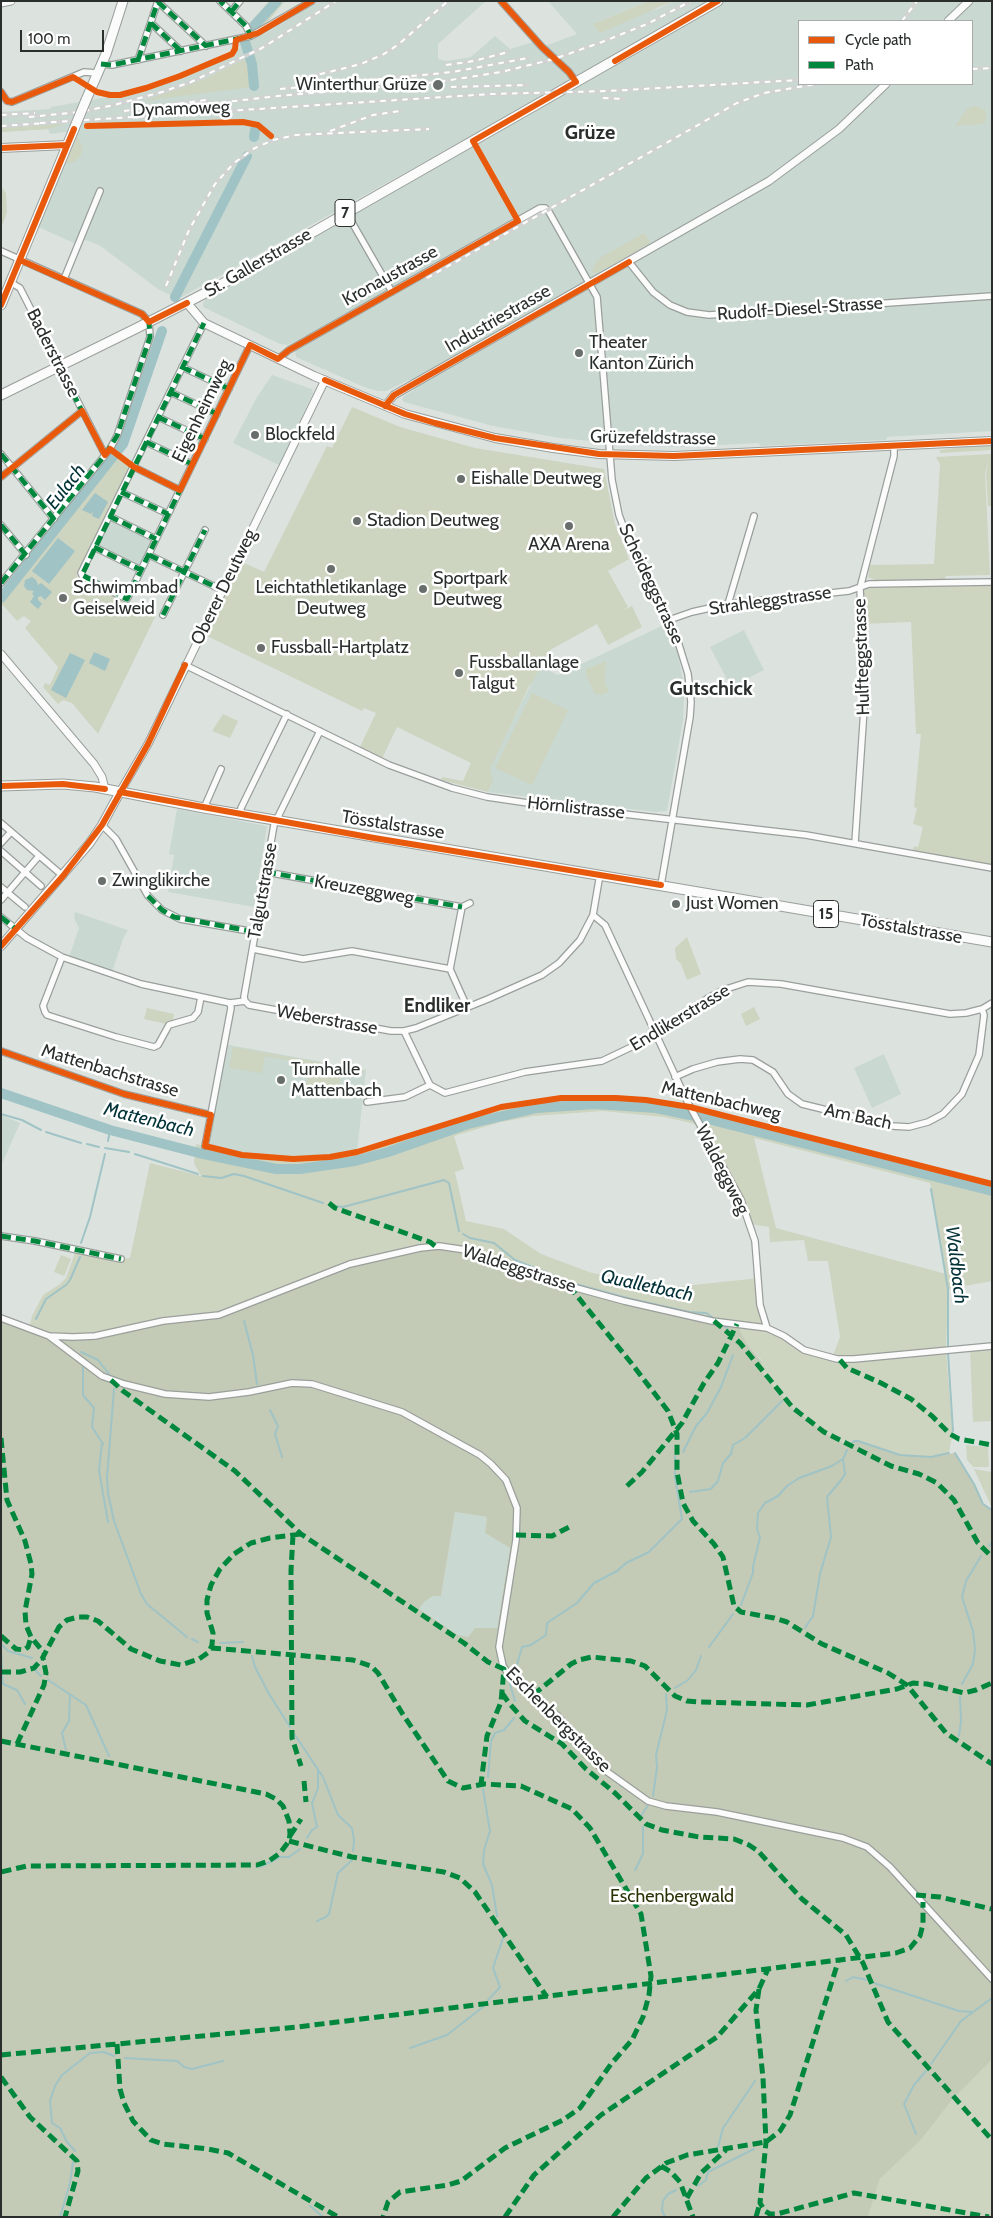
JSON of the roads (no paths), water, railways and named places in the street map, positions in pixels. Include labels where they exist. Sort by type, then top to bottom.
[{"type":"main road","points":[[1,305],[101,64],[123,1]]},
{"type":"main road","name":"St. Gallerstrasse","points":[[1,395],[187,303],[718,1]]},
{"type":"main road","points":[[1,148],[67,145]]},
{"type":"main road","name":"Grüzefeldstrasse","points":[[187,303],[204,323],[278,359],[385,406],[435,423],[495,438],[553,448],[610,455],[674,456],[992,441]]},
{"type":"main road","name":"Tösstalstrasse","points":[[1,786],[63,784],[105,789],[204,808],[992,942]]},
{"type":"main road","points":[[1,946],[63,876],[102,825],[120,792]]},
{"type":"street","points":[[1,3],[11,1]]},
{"type":"street","points":[[220,1],[246,26],[250,36]]},
{"type":"street","points":[[231,12],[240,1]]},
{"type":"street","points":[[101,64],[112,65],[250,36],[312,1]]},
{"type":"street","points":[[501,1],[542,47],[569,72],[576,82]]},
{"type":"street","points":[[949,20],[968,1]]},
{"type":"street","points":[[138,60],[158,2],[206,46]]},
{"type":"street","points":[[151,23],[181,51]]},
{"type":"street","points":[[1,92],[7,101],[12,102],[84,72],[97,73]]},
{"type":"street","name":"Industriestrasse","points":[[385,406],[394,395],[744,196],[793,165],[848,120],[885,85]]},
{"type":"street","points":[[64,279],[100,191]]},
{"type":"street","name":"Scheideggstrasse","points":[[543,208],[549,212],[597,297],[612,480],[623,529],[636,560],[679,640],[685,660],[691,702],[673,818],[660,885]]},
{"type":"street","name":"Kronaustrasse","points":[[278,359],[289,350],[543,208]]},
{"type":"street","points":[[346,212],[392,292]]},
{"type":"street","points":[[1,252],[142,314],[149,322],[150,337],[117,436],[105,456],[26,555],[1,583]]},
{"type":"street","name":"Rudolf-Diesel-Strasse","points":[[629,262],[653,292],[670,305],[688,312],[709,315],[992,296]]},
{"type":"street","name":"Baderstrasse","points":[[10,282],[20,288],[105,456]]},
{"type":"street","points":[[141,570],[94,547],[204,323]]},
{"type":"street","name":"Eigenheimweg","points":[[94,547],[81,573],[83,577],[127,599],[250,345]]},
{"type":"street","points":[[182,368],[229,389]]},
{"type":"street","name":"Oberer Deutweg","points":[[120,792],[148,744],[325,380]]},
{"type":"street","points":[[170,392],[217,414]]},
{"type":"street","points":[[1,477],[82,411]]},
{"type":"street","points":[[158,417],[205,439]]},
{"type":"street","points":[[146,442],[192,464]]},
{"type":"street","name":"Hulfteggstrasse","points":[[855,843],[865,694],[860,588],[894,456],[894,446]]},
{"type":"street","points":[[1,454],[54,519]]},
{"type":"street","points":[[134,467],[180,490]]},
{"type":"street","points":[[121,492],[168,514]]},
{"type":"street","points":[[109,516],[156,539]]},
{"type":"street","points":[[728,604],[754,516]]},
{"type":"street","points":[[1,525],[26,555]]},
{"type":"street","points":[[163,615],[205,530]]},
{"type":"street","points":[[148,555],[222,590]]},
{"type":"street","name":"Strahleggstrasse","points":[[669,620],[685,614],[728,604],[849,591],[869,584],[992,582]]},
{"type":"street","points":[[1,654],[94,764],[102,778],[105,789]]},
{"type":"street","name":"Hörnlistrasse","points":[[185,665],[389,765],[452,788],[487,797],[746,826],[855,843],[992,868]]},
{"type":"street","points":[[240,814],[241,808],[287,714]]},
{"type":"street","name":"Talgutstrasse","points":[[245,1001],[244,997],[252,949],[276,820],[320,731]]},
{"type":"street","points":[[204,808],[221,769]]},
{"type":"street","points":[[1,823],[63,876]]},
{"type":"street","points":[[102,825],[116,839],[148,896],[162,910],[174,917],[255,932]]},
{"type":"street","points":[[1,843],[11,832]]},
{"type":"street","points":[[1,851],[42,886]]},
{"type":"street","points":[[1,900],[39,856]]},
{"type":"street","name":"Kreuzeggweg","points":[[266,872],[462,907]]},
{"type":"street","name":"Weberstrasse","points":[[1,917],[16,929],[62,957],[141,984],[230,1003],[245,1001],[249,1006],[391,1031],[404,1031],[467,1007],[542,974],[559,963],[580,940],[594,915],[600,874]]},
{"type":"street","points":[[1,887],[24,907]]},
{"type":"street","points":[[467,1007],[450,969],[462,907],[470,903]]},
{"type":"street","name":"Waldeggweg","points":[[594,915],[605,925],[692,1111],[735,1187],[750,1224],[757,1256],[760,1308],[767,1328]]},
{"type":"street","points":[[252,949],[303,959],[352,951],[450,969]]},
{"type":"street","points":[[62,957],[44,1006],[45,1012],[48,1015],[116,1037],[154,1047],[158,1046],[168,1025],[193,1018],[198,1012],[201,997]]},
{"type":"street","name":"Endlikerstrasse","points":[[430,1085],[445,1093],[453,1092],[518,1074],[588,1064],[620,1053],[656,1035],[681,1021],[708,998],[723,990],[748,982],[781,984],[950,1014],[966,1014],[982,1009],[992,1003]]},
{"type":"street","points":[[206,1146],[231,1008],[230,1003]]},
{"type":"street","name":"Am Bach","points":[[676,1078],[693,1069],[717,1062],[740,1059],[753,1060],[773,1072],[788,1094],[802,1104],[892,1126],[909,1126],[928,1122],[943,1114],[962,1094],[979,1054],[984,1015],[982,1009]]},
{"type":"street","points":[[367,1102],[405,1097],[430,1085],[404,1031]]},
{"type":"street","name":"Mattenbachstrasse","points":[[1,1052],[124,1094],[212,1115]]},
{"type":"street","points":[[1,1236],[35,1241],[120,1259]]},
{"type":"street","name":"Waldeggstrasse","points":[[49,1336],[89,1336],[163,1321],[219,1315],[350,1264],[435,1246],[466,1250],[569,1286],[624,1302],[712,1321],[767,1328],[784,1336],[804,1350],[840,1360],[992,1346]]},
{"type":"street","points":[[1,1318],[49,1336]]},
{"type":"street","name":"Eschenbergstrasse","points":[[49,1336],[98,1374],[117,1382],[165,1394],[209,1397],[249,1392],[292,1383],[312,1384],[402,1412],[486,1460],[506,1480],[518,1511],[516,1540],[499,1647],[501,1662],[512,1679],[561,1719],[599,1766],[648,1801],[671,1807],[713,1811],[843,1838],[867,1847],[885,1862],[992,1979]]},
{"type":"water","points":[[95,493],[108,502],[99,519],[92,516],[93,512],[91,514],[82,510]]},
{"type":"water","points":[[58,538],[75,551],[49,584],[32,571]]},
{"type":"water","points":[[32,577],[38,585],[41,583],[52,592],[45,600],[41,596],[38,597],[42,604],[38,609],[30,602],[34,596],[32,594],[34,591],[27,590],[24,586],[25,580]]},
{"type":"water","points":[[94,652],[110,659],[105,671],[89,663]]},
{"type":"water","points":[[70,653],[85,660],[66,698],[51,690]]},
{"type":"waterway","name":"Eulach","points":[[253,27],[277,1]]},
{"type":"waterway","name":"Eulach","points":[[245,42],[252,64],[254,86]]},
{"type":"waterway","name":"Eulach","points":[[254,137],[255,130]]},
{"type":"waterway","name":"Eulach","points":[[175,297],[247,156]]},
{"type":"waterway","name":"Eulach","points":[[1,598],[123,444],[162,331]]},
{"type":"waterway","name":"Mattenbach","points":[[1,1093],[110,1130],[199,1153],[276,1169],[300,1169],[355,1161],[388,1152],[468,1124],[537,1108],[595,1104],[656,1108],[700,1117],[992,1191]]},
{"type":"waterway","name":"Qualletbach","points":[[1,1114],[22,1120],[41,1130]]},
{"type":"waterway","points":[[108,1141],[110,1130]]},
{"type":"waterway","name":"Qualletbach","points":[[46,1132],[81,1143]]},
{"type":"waterway","name":"Qualletbach","points":[[87,1144],[99,1147]]},
{"type":"waterway","name":"Qualletbach","points":[[105,1148],[129,1152]]},
{"type":"waterway","points":[[81,1243],[90,1217],[105,1154]]},
{"type":"waterway","name":"Qualletbach","points":[[135,1154],[198,1174]]},
{"type":"waterway","name":"Qualletbach","points":[[203,1176],[221,1178],[234,1174],[244,1176],[323,1203]]},
{"type":"waterway","name":"Qualletbach","points":[[335,1206],[343,1207],[444,1180],[449,1183],[459,1231]]},
{"type":"waterway","name":"Waldbach","points":[[931,1189],[948,1289],[948,1346]]},
{"type":"waterway","name":"Qualletbach","points":[[463,1234],[470,1238],[494,1243],[515,1260],[567,1281]]},
{"type":"waterway","points":[[36,1319],[46,1299],[70,1280],[80,1257]]},
{"type":"waterway","name":"Qualletbach","points":[[572,1283],[689,1312],[706,1313],[715,1319]]},
{"type":"waterway","points":[[244,1321],[253,1355],[257,1384]]},
{"type":"waterway","name":"Qualletbach","points":[[723,1325],[728,1329]]},
{"type":"waterway","points":[[81,1352],[98,1360],[109,1374]]},
{"type":"waterway","name":"Waldbach","points":[[948,1353],[953,1431]]},
{"type":"waterway","name":"Qualletbach","points":[[683,1452],[696,1426],[707,1413],[721,1387],[733,1355]]},
{"type":"waterway","points":[[83,1367],[83,1395],[94,1408],[92,1427],[103,1444]]},
{"type":"waterway","points":[[114,1389],[107,1478],[114,1521],[141,1594],[147,1604],[187,1637]]},
{"type":"waterway","points":[[690,1492],[711,1489],[718,1481],[723,1463],[731,1454],[733,1445],[745,1438],[782,1401]]},
{"type":"waterway","points":[[270,1410],[278,1426],[275,1434],[282,1457]]},
{"type":"waterway","points":[[851,1444],[854,1441],[858,1441],[900,1455],[931,1457],[949,1453]]},
{"type":"waterway","points":[[102,1443],[99,1470],[108,1522]]},
{"type":"waterway","points":[[741,1605],[753,1573],[760,1537],[757,1529],[758,1513],[765,1503],[778,1496],[787,1486],[799,1478],[832,1466],[843,1459],[847,1450]]},
{"type":"waterway","name":"Waldbach","points":[[955,1453],[974,1484],[983,1504],[992,1510]]},
{"type":"waterway","name":"Qualletbach","points":[[515,1672],[522,1647],[531,1645],[546,1635],[547,1623],[577,1603],[594,1583],[617,1571],[626,1563],[649,1552],[682,1519],[675,1477],[675,1456]]},
{"type":"waterway","points":[[805,1628],[813,1616],[820,1574],[831,1537],[827,1497],[845,1474],[843,1459]]},
{"type":"waterway","points":[[989,1546],[992,1542]]},
{"type":"waterway","points":[[962,1684],[973,1664],[975,1649],[973,1631],[962,1597],[966,1581],[981,1556]]},
{"type":"waterway","points":[[709,1647],[733,1614]]},
{"type":"waterway","points":[[192,1639],[198,1642]]},
{"type":"waterway","points":[[220,1643],[243,1642]]},
{"type":"waterway","points":[[1,1644],[8,1651],[32,1658]]},
{"type":"waterway","points":[[1,1651],[2,1668]]},
{"type":"waterway","points":[[252,1656],[255,1667],[269,1694],[290,1727]]},
{"type":"waterway","points":[[675,1688],[688,1680],[696,1670],[701,1656]]},
{"type":"waterway","points":[[36,1671],[41,1676]]},
{"type":"waterway","points":[[2,1675],[3,1684],[17,1690],[25,1704]]},
{"type":"waterway","points":[[48,1680],[86,1705],[109,1756]]},
{"type":"waterway","name":"Qualletbach","points":[[510,1684],[515,1701]]},
{"type":"waterway","points":[[653,1796],[657,1767],[656,1755],[667,1710],[666,1694]]},
{"type":"waterway","points":[[66,1750],[62,1733],[69,1721],[70,1695]]},
{"type":"waterway","points":[[959,1736],[961,1721],[960,1697]]},
{"type":"waterway","name":"Qualletbach","points":[[488,1777],[491,1741],[495,1733],[504,1730],[514,1718]]},
{"type":"waterway","points":[[295,1735],[323,1777],[338,1815],[352,1828],[353,1851]]},
{"type":"waterway","points":[[307,1838],[312,1830],[317,1827],[312,1803],[318,1788],[318,1771]]},
{"type":"waterway","name":"Qualletbach","points":[[483,1789],[490,1831],[484,1850],[483,1864],[492,1885],[497,1916]]},
{"type":"waterway","points":[[641,1816],[648,1805]]},
{"type":"waterway","points":[[635,1870],[643,1854],[643,1827]]},
{"type":"waterway","points":[[260,1867],[280,1857],[289,1857],[300,1849]]},
{"type":"waterway","points":[[317,1921],[329,1914],[338,1873],[352,1860]]},
{"type":"waterway","name":"Qualletbach","points":[[488,2000],[500,1987],[493,1968],[503,1938]]},
{"type":"waterway","points":[[846,1981],[853,1977],[867,1980]]},
{"type":"waterway","points":[[874,1983],[959,2011],[972,2012]]},
{"type":"waterway","name":"Waldbach","points":[[931,2064],[961,2021],[992,1998]]},
{"type":"waterway","points":[[410,2048],[447,2035],[483,2007]]},
{"type":"waterway","points":[[75,2151],[67,2142],[60,2128],[52,2123],[50,2101],[55,2086],[62,2075],[90,2053],[104,2052],[114,2056]]},
{"type":"waterway","points":[[125,2058],[177,2061],[184,2067],[192,2069],[223,2061]]},
{"type":"waterway","name":"Waldbach","points":[[916,2134],[904,2104],[914,2085],[926,2071]]},
{"type":"waterway","points":[[718,2147],[723,2128],[755,2081]]},
{"type":"waterway","points":[[698,2186],[706,2180],[708,2172],[754,2149]]},
{"type":"waterway","points":[[60,2217],[70,2183],[73,2162]]},
{"type":"waterway","points":[[665,2217],[662,2210],[663,2201],[668,2194],[676,2190]]},
{"type":"waterway","points":[[310,2206],[323,2217]]},
{"type":"railway","points":[[29,117],[79,112],[114,105],[191,82],[262,48],[336,1]]},
{"type":"railway","points":[[309,77],[361,64],[384,54],[399,44],[448,1]]},
{"type":"railway","points":[[199,105],[438,82],[501,72],[554,59],[602,42],[647,24],[691,1]]},
{"type":"railway","points":[[903,20],[917,1]]},
{"type":"railway","points":[[446,65],[474,61],[508,52]]},
{"type":"railway","points":[[280,89],[453,72],[528,58]]},
{"type":"railway","points":[[973,69],[992,68]]},
{"type":"railway","points":[[40,123],[491,94],[608,91],[798,80]]},
{"type":"railway","points":[[451,87],[528,85]]},
{"type":"railway","points":[[427,278],[737,103],[764,93],[810,85]]},
{"type":"railway","points":[[603,98],[624,99]]},
{"type":"railway","points":[[124,111],[206,100]]},
{"type":"railway","points":[[330,131],[373,115],[400,111]]},
{"type":"railway","points":[[1,115],[35,113]]},
{"type":"railway","points":[[1,126],[45,123]]},
{"type":"railway","points":[[166,286],[189,230],[215,184],[234,163],[253,149],[273,140],[296,135],[429,129]]},
{"type":"place","name":"Winterthur Grüze","points":[[438,85]]},
{"type":"place","name":"Theater Kanton Zürich","points":[[579,353]]},
{"type":"place","name":"Blockfeld","points":[[255,435]]},
{"type":"place","name":"Eishalle Deutweg","points":[[461,479]]},
{"type":"place","name":"Stadion Deutweg","points":[[357,521]]},
{"type":"place","name":"AXA Arena","points":[[569,526]]},
{"type":"place","name":"Leichtathletikanlage Deutweg","points":[[331,569]]},
{"type":"place","name":"Sportpark Deutweg","points":[[423,589]]},
{"type":"place","name":"Schwimmbad Geiselweid","points":[[63,598]]},
{"type":"place","name":"Fussball-Hartplatz","points":[[261,648]]},
{"type":"place","name":"Fussballanlage Talgut","points":[[459,673]]},
{"type":"place","name":"Zwinglikirche","points":[[102,881]]},
{"type":"place","name":"Just Women","points":[[676,904]]},
{"type":"place","name":"Turnhalle Mattenbach","points":[[281,1080]]},
{"type":"district","name":"Grüze","points":[[590,133]]},
{"type":"district","name":"Gutschick","points":[[711,689]]},
{"type":"district","name":"Endliker","points":[[437,1006]]},
{"type":"park label","name":"Eschenbergwald","points":[[672,1897]]}]
